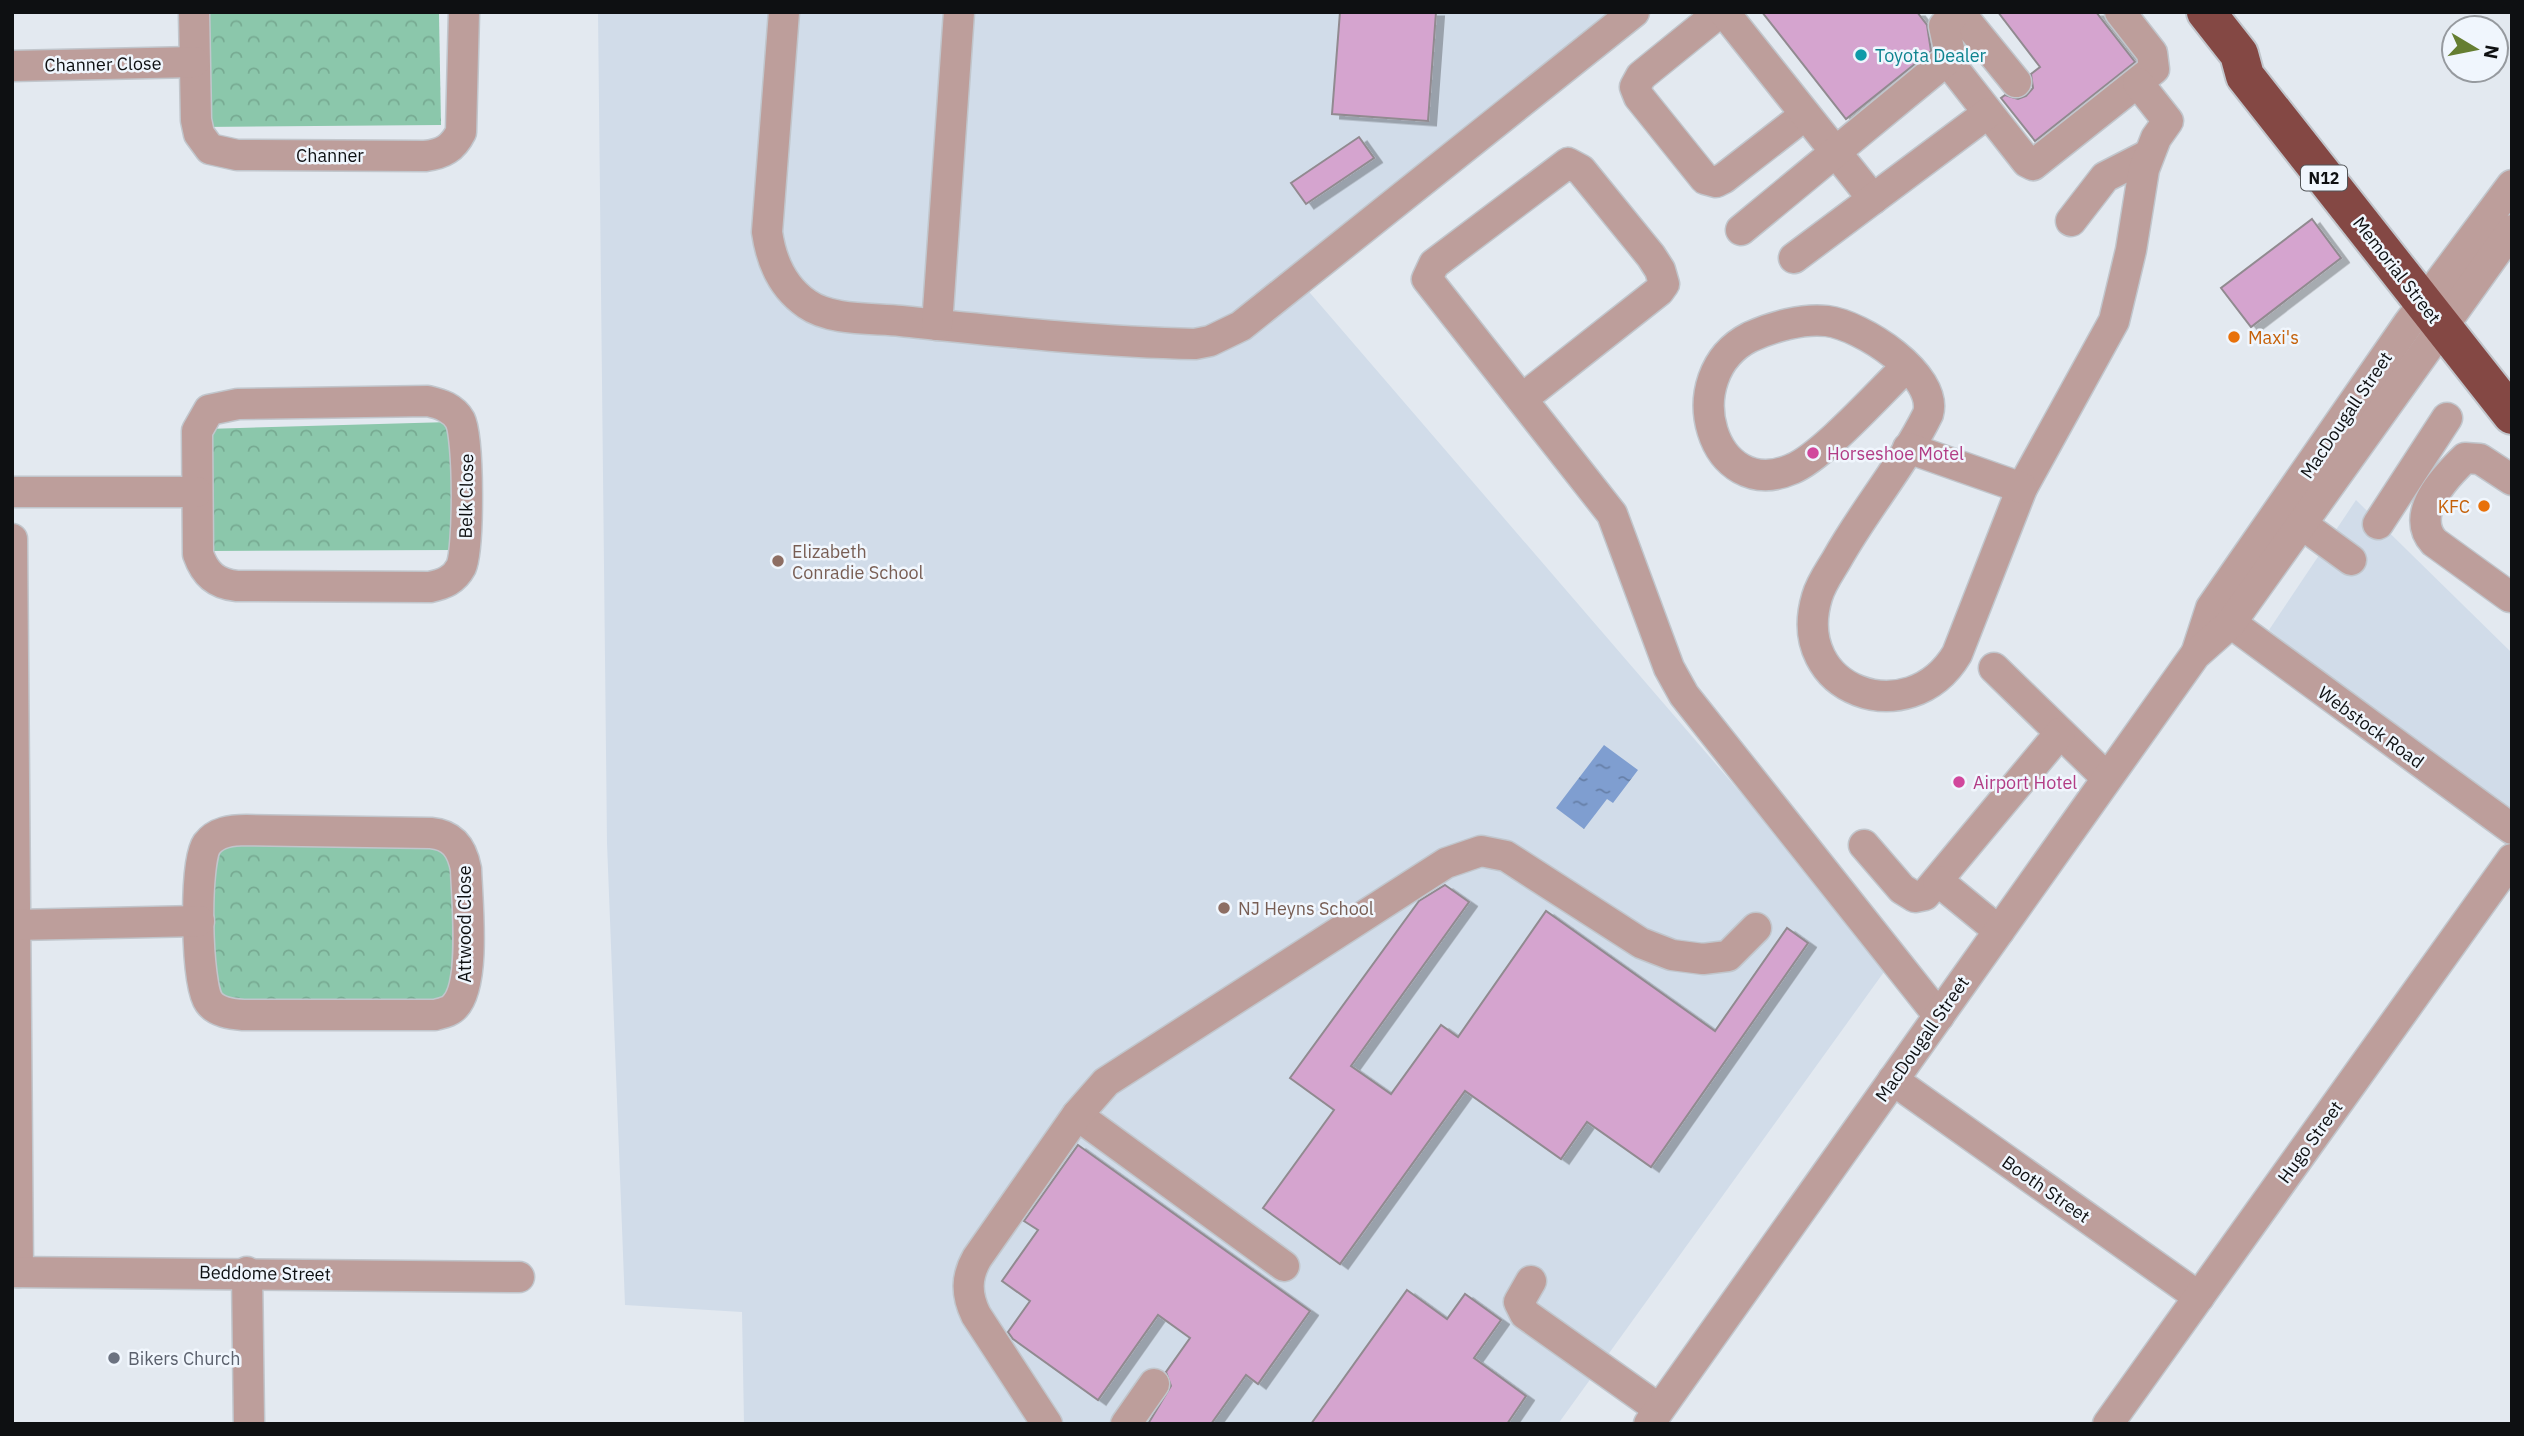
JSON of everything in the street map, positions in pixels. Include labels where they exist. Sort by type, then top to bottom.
[{"type":"highway","name":"Memorial Street","points":[[2206,12],[2239,54],[2245,76],[2439,307],[2512,381]]},
{"type":"highway","name":"Memorial Street","points":[[2439,307],[2512,415]]},
{"type":"street","name":"Channer","points":[[194,12],[199,134],[210,149],[217,152],[251,155],[438,154],[457,140],[463,121],[464,12]]},
{"type":"street","points":[[784,12],[767,232],[770,254],[782,278],[809,305],[841,315],[937,325],[1178,343],[1210,341],[1227,334],[1338,252],[1634,12]]},
{"type":"street","points":[[937,325],[960,12]]},
{"type":"street","points":[[1805,115],[1716,183],[1705,179],[1639,97],[1635,87],[1641,76],[1722,12],[1836,153],[1873,200]]},
{"type":"street","points":[[1741,230],[1947,60],[1949,47],[1944,26],[1957,12],[2016,82]]},
{"type":"street","points":[[1947,60],[2027,162],[2034,165],[2154,69],[2155,58],[2120,12]]},
{"type":"street","name":"Channer Close","points":[[12,66],[194,62]]},
{"type":"street","points":[[1906,366],[1810,458],[1786,472],[1761,476],[1745,471],[1726,457],[1713,432],[1708,404],[1716,369],[1727,352],[1760,334],[1816,320],[1844,324],[1868,336],[1906,366],[1925,386],[1930,406],[1908,448],[1844,546],[1817,597],[1812,626],[1818,654],[1832,675],[1857,690],[1884,696],[1905,696],[1928,687],[1941,677],[1957,654],[2022,488],[2115,321],[2148,155],[2168,121],[2138,83]]},
{"type":"street","points":[[1794,258],[1988,113]]},
{"type":"street","points":[[2071,221],[2111,172],[2148,155]]},
{"type":"street","points":[[1522,399],[1659,291],[1664,284],[1660,270],[1651,256],[1581,170],[1568,163],[1557,168],[1434,264],[1427,274],[1429,283],[1612,514],[1666,660],[1684,695],[1939,1016]]},
{"type":"street","name":"MacDougall Street","points":[[2221,616],[2303,525],[2512,185]]},
{"type":"street","name":"MacDougall Street","points":[[1654,1416],[2439,307],[2512,230]]},
{"type":"street","name":"Belk Close","points":[[428,401],[439,404],[460,421],[466,444],[464,558],[456,575],[449,581],[430,587],[230,586],[212,578],[201,563],[197,492],[197,431],[205,414],[214,407],[237,404],[428,401]]},
{"type":"street","points":[[2378,524],[2447,418]]},
{"type":"street","points":[[1908,448],[2022,488]]},
{"type":"street","points":[[2510,597],[2424,545],[2423,525],[2424,513],[2465,458],[2480,459],[2512,481]]},
{"type":"street","points":[[12,492],[197,492]]},
{"type":"street","points":[[2303,525],[2351,560]]},
{"type":"street","points":[[12,539],[15,1272]]},
{"type":"street","name":"Webstock Road","points":[[2221,616],[2512,829]]},
{"type":"street","points":[[1994,667],[2107,778]]},
{"type":"street","points":[[1864,845],[1902,889],[1912,896],[1925,895],[2060,733]]},
{"type":"street","name":"Attwood Close","points":[[228,831],[442,834],[460,849],[466,869],[467,971],[464,991],[455,1007],[435,1015],[225,1012],[209,1003],[205,994],[199,921],[198,876],[201,856],[212,839],[228,831]]},
{"type":"street","points":[[1047,1424],[976,1315],[970,1301],[969,1278],[977,1258],[1077,1115],[1114,1077],[1446,863],[1469,853],[1494,852],[1518,861],[1641,943],[1672,955],[1703,960],[1721,958],[1735,953],[1756,928]]},
{"type":"street","name":"Hugo Street","points":[[2108,1424],[2512,859]]},
{"type":"street","points":[[1938,881],[1999,931]]},
{"type":"street","points":[[15,925],[199,921]]},
{"type":"street","name":"Booth Street","points":[[1893,1080],[2199,1297]]},
{"type":"street","points":[[1077,1115],[1284,1266]]},
{"type":"street","name":"Beddome Street","points":[[15,1272],[247,1272],[519,1277]]},
{"type":"street","points":[[247,1272],[249,1424]]},
{"type":"street","points":[[1531,1281],[1519,1302],[1525,1314],[1654,1416]]},
{"type":"street","points":[[1126,1424],[1154,1384]]},
{"type":"shaded area","name":"NJ Heyns School","points":[[598,12],[1638,12],[1298,279],[1889,965],[1558,1424],[744,1424],[742,1312],[625,1305],[607,843]]},
{"type":"shaded area","points":[[2356,500],[2512,653],[2512,818],[2269,630]]},
{"type":"green space","points":[[199,13],[439,14],[441,125],[201,127]]},
{"type":"green space","points":[[450,422],[455,550],[209,551],[206,429]]},
{"type":"green space","points":[[237,841],[436,844],[453,862],[456,983],[447,997],[439,1002],[243,1003],[225,997],[214,988],[210,869],[220,850]]},
{"type":"water","points":[[1604,745],[1638,770],[1613,803],[1607,799],[1584,829],[1556,808]]},
{"type":"building","points":[[1340,12],[1436,12],[1428,121],[1332,114]]},
{"type":"building","name":"Toyota Dealer","points":[[1762,12],[1917,12],[1927,25],[1931,51],[1846,119]]},
{"type":"building","name":"Toyota Dealer","points":[[1998,12],[2096,12],[2135,62],[2035,141],[2001,98],[2005,95],[2018,99],[2026,96],[2033,88],[2031,74],[2040,67]]},
{"type":"building","points":[[1359,137],[1374,158],[1306,204],[1291,183]]},
{"type":"building","points":[[2312,219],[2341,258],[2251,327],[2221,288]]},
{"type":"building","points":[[1445,885],[1469,902],[1351,1066],[1391,1094],[1441,1025],[1458,1037],[1546,911],[1715,1031],[1787,928],[1808,943],[1651,1167],[1587,1122],[1561,1159],[1465,1091],[1340,1264],[1263,1208],[1334,1110],[1290,1078],[1419,901]]},
{"type":"building","points":[[1078,1145],[1310,1311],[1258,1384],[1246,1375],[1211,1424],[1148,1424],[1171,1386],[1166,1372],[1190,1338],[1158,1315],[1098,1400],[1013,1339],[1008,1332],[1030,1301],[1002,1281],[1038,1230],[1024,1221]]},
{"type":"building","points":[[1407,1290],[1447,1319],[1465,1294],[1501,1320],[1474,1358],[1526,1396],[1507,1424],[1311,1424]]},
{"type":"place","name":"Toyota Dealer","points":[[1861,55]]},
{"type":"place","name":"Maxi's","points":[[2234,337]]},
{"type":"place","name":"Horseshoe Motel","points":[[1813,453]]},
{"type":"place","name":"KFC","points":[[2484,506]]},
{"type":"place","name":"Elizabeth Conradie School","points":[[778,561]]},
{"type":"place","name":"Airport Hotel","points":[[1959,782]]},
{"type":"place","name":"NJ Heyns School","points":[[1224,908]]},
{"type":"place","name":"Bikers Church","points":[[114,1358]]}]
